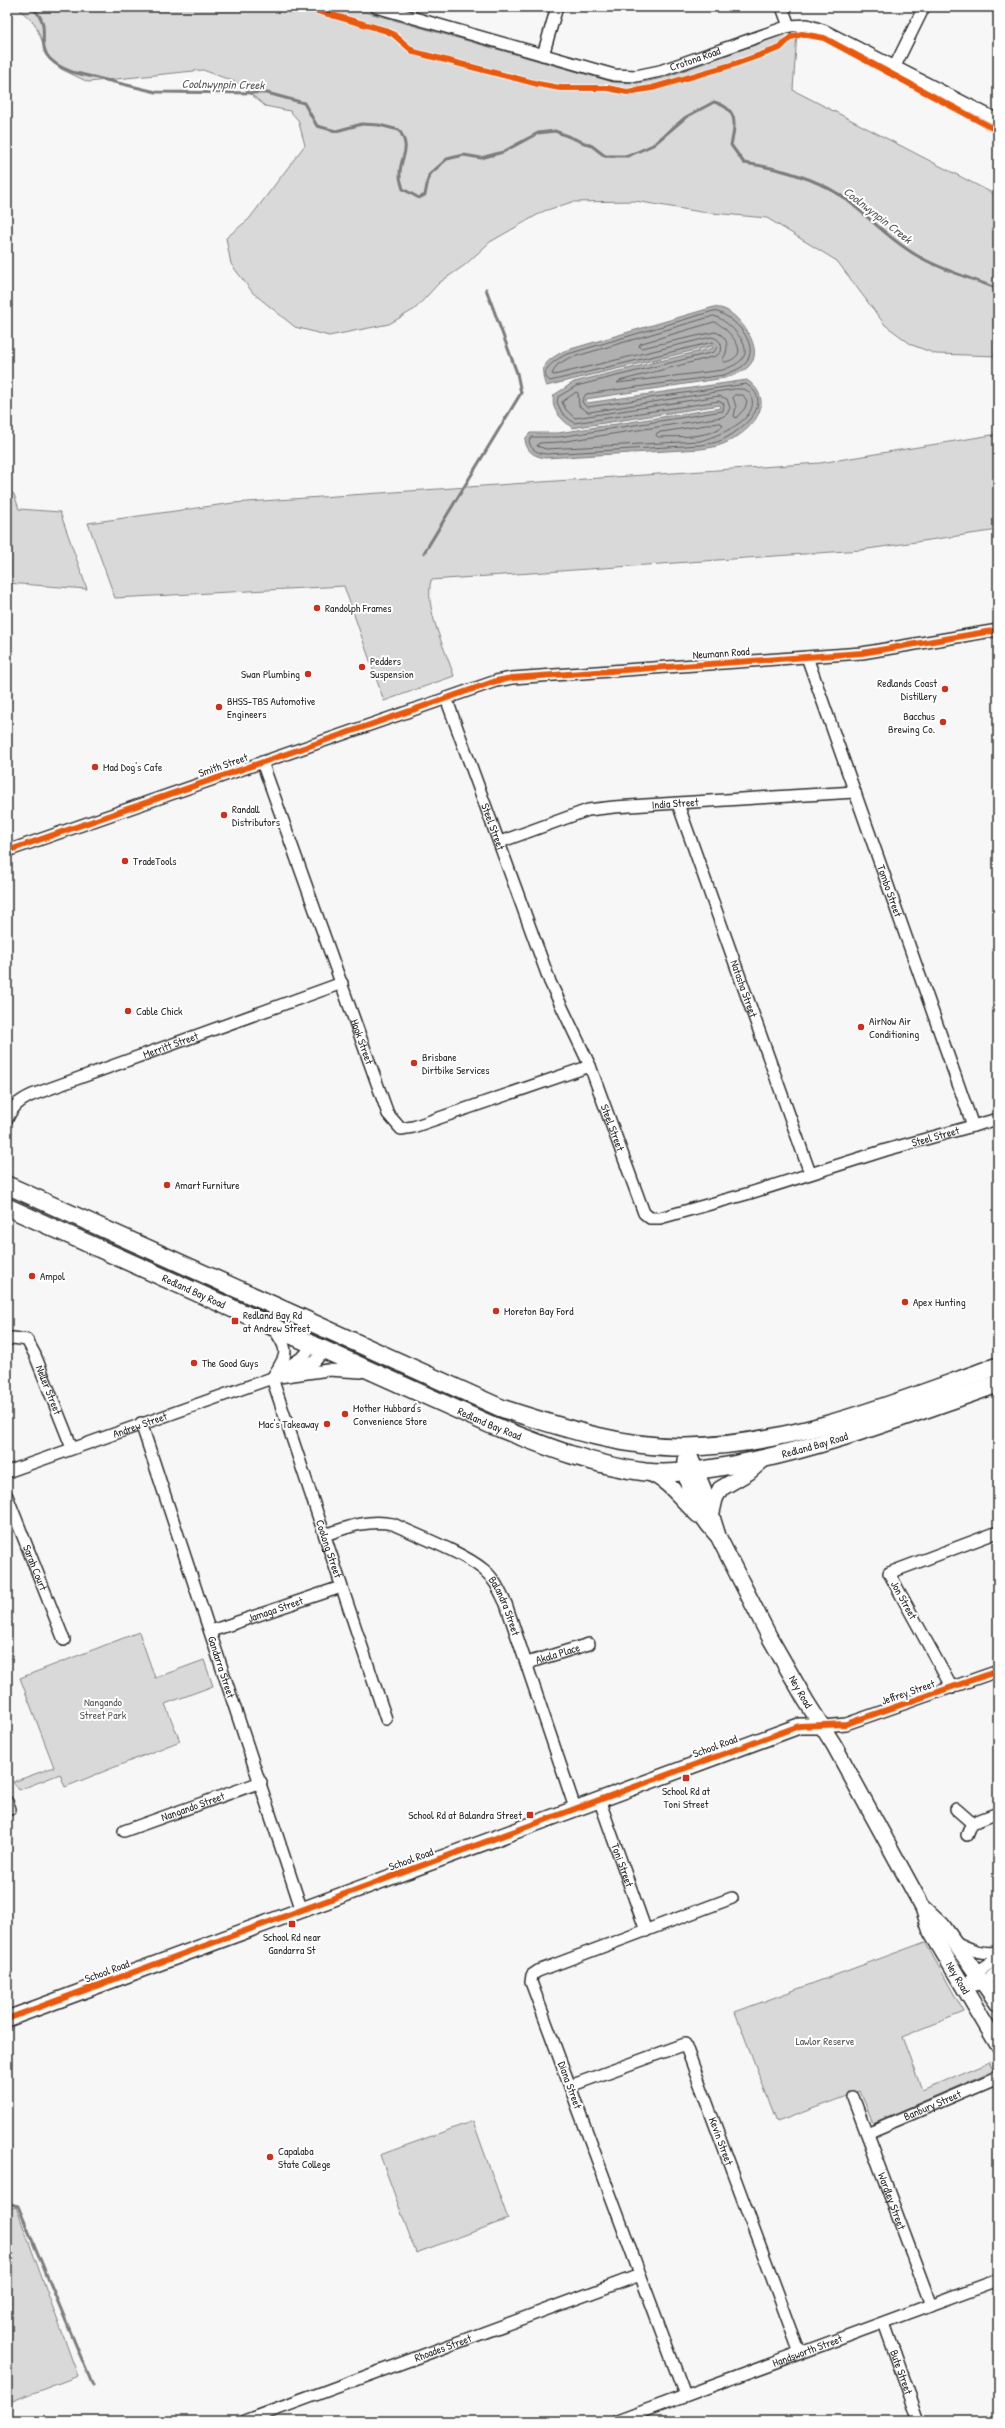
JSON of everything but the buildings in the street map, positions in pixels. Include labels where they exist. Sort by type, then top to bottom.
[{"type":"main road","name":"Redland Bay Road","points":[[7,1185],[500,1408],[555,1426],[611,1439],[686,1447],[756,1441],[838,1423],[998,1366]]},
{"type":"main road","name":"Redland Bay Road","points":[[7,1207],[489,1424],[570,1456],[599,1464],[647,1472],[691,1471],[764,1459],[847,1437],[998,1384]]},
{"type":"main road","points":[[319,1347],[328,1330]]},
{"type":"main road","name":"Ney Road","points":[[686,1447],[691,1471],[708,1516],[770,1638],[806,1701],[823,1726],[923,1908],[931,1932],[998,2045]]},
{"type":"main road","points":[[647,1472],[665,1480],[681,1500],[708,1516],[720,1489],[749,1472],[764,1459]]},
{"type":"main road","name":"School Road","points":[[7,2019],[798,1726],[823,1726]]},
{"type":"main road","name":"Ney Road","points":[[923,1908],[942,1925],[998,2004]]},
{"type":"street","name":"Crotona Road","points":[[376,7],[409,12],[543,55],[614,75],[636,76],[660,71],[789,26],[807,25],[825,30],[998,120]]},
{"type":"street","points":[[543,55],[557,7]]},
{"type":"street","points":[[782,7],[789,26]]},
{"type":"street","points":[[894,66],[924,7]]},
{"type":"street","name":"Neumann Road","points":[[446,698],[496,681],[512,678],[862,652],[998,630]]},
{"type":"street","name":"Tombo Street","points":[[807,656],[972,1126]]},
{"type":"street","name":"Smith Street","points":[[7,851],[446,698]]},
{"type":"street","name":"Steel Street","points":[[446,698],[550,982],[590,1066],[638,1201],[644,1213],[650,1218],[660,1218],[750,1193],[810,1173],[998,1119]]},
{"type":"street","name":"Hook Street","points":[[262,762],[388,1114],[401,1129],[413,1127],[590,1066]]},
{"type":"street","name":"India Street","points":[[500,842],[588,810],[614,807],[855,792]]},
{"type":"street","name":"Natasha Street","points":[[678,804],[810,1173]]},
{"type":"street","name":"Merritt Street","points":[[7,1119],[12,1108],[20,1100],[32,1095],[342,983]]},
{"type":"street","points":[[272,1327],[284,1344],[286,1355],[272,1378]]},
{"type":"street","name":"Neller Street","points":[[7,1340],[27,1340],[35,1355],[72,1448]]},
{"type":"street","name":"Andrew Street","points":[[291,1374],[315,1361],[319,1347]]},
{"type":"street","name":"Andrew Street","points":[[272,1378],[319,1347]]},
{"type":"street","name":"Andrew Street","points":[[7,1472],[141,1423],[272,1378],[291,1374],[350,1369],[380,1376]]},
{"type":"street","name":"Coolong Street","points":[[272,1378],[386,1719]]},
{"type":"street","name":"Gandarra Street","points":[[141,1423],[261,1782],[302,1910]]},
{"type":"street","name":"Sarah Court","points":[[7,1496],[64,1640]]},
{"type":"street","name":"Balandra Street","points":[[325,1535],[356,1525],[379,1521],[392,1524],[472,1562],[485,1570],[497,1585],[506,1604],[575,1808]]},
{"type":"street","name":"Jon Street","points":[[952,1688],[889,1573],[998,1532]]},
{"type":"street","name":"Jamaga Street","points":[[210,1631],[341,1587]]},
{"type":"street","name":"Akala Place","points":[[527,1663],[589,1644]]},
{"type":"street","name":"Jeffrey Street","points":[[823,1726],[846,1724],[998,1671]]},
{"type":"street","name":"Nangando Street","points":[[124,1831],[261,1782]]},
{"type":"street","name":"Toni Street","points":[[599,1800],[646,1931]]},
{"type":"street","points":[[956,1809],[972,1822]]},
{"type":"street","points":[[967,1835],[972,1822],[998,1813]]},
{"type":"street","name":"Diana Street","points":[[685,2395],[531,1982],[532,1975],[732,1898]]},
{"type":"street","points":[[955,1942],[979,1953],[987,1954],[998,1952]]},
{"type":"street","points":[[965,1988],[980,1978],[998,1958]]},
{"type":"street","points":[[980,1978],[998,1972]]},
{"type":"street","name":"Kevin Street","points":[[570,2086],[685,2044],[800,2352]]},
{"type":"street","name":"Banbury Street","points":[[867,2133],[998,2078]]},
{"type":"street","name":"Wardley Street","points":[[852,2097],[867,2133],[931,2305]]},
{"type":"street","name":"Rhoades Street","points":[[245,2421],[640,2274]]},
{"type":"street","name":"Handsworth Street","points":[[617,2421],[998,2280]]},
{"type":"street","name":"Bute Street","points":[[884,2323],[919,2421]]},
{"type":"green space","points":[[17,7],[348,7],[613,82],[638,83],[663,78],[790,32],[797,32],[793,90],[998,196],[998,356],[936,354],[912,345],[885,325],[837,261],[767,218],[701,212],[635,201],[572,202],[544,211],[490,242],[465,265],[439,283],[415,309],[389,324],[329,336],[295,327],[253,293],[231,264],[226,238],[249,219],[305,145],[298,120],[290,111],[265,106],[238,83],[203,70],[88,82],[61,69],[50,60],[35,24]]},
{"type":"green space","points":[[998,434],[998,530],[861,550],[431,580],[430,603],[436,628],[454,676],[384,701],[344,586],[115,598],[88,523],[233,503],[820,463]]},
{"type":"green space","points":[[7,491],[14,494],[19,509],[60,512],[87,589],[7,583]]},
{"type":"green space","name":"Nangando Street Park","points":[[139,1632],[155,1678],[204,1660],[213,1686],[165,1704],[180,1741],[65,1787],[60,1774],[19,1790],[13,1782],[54,1767],[20,1678]]},
{"type":"green space","name":"Lawlor Reserve","points":[[925,1942],[964,2012],[902,2037],[922,2090],[989,2062],[993,2071],[873,2123],[860,2091],[777,2122],[735,2012]]},
{"type":"green space","points":[[473,2121],[508,2219],[416,2253],[380,2155]]},
{"type":"green space","points":[[16,2207],[78,2376],[7,2403],[7,2210]]},
{"type":"water","points":[[714,307],[723,309],[737,319],[743,325],[751,339],[754,346],[753,360],[745,370],[725,378],[586,399],[587,403],[747,380],[756,389],[761,398],[761,407],[751,425],[743,433],[723,444],[701,449],[545,458],[537,456],[529,450],[525,439],[530,433],[558,433],[721,408],[720,405],[572,428],[557,413],[553,400],[554,395],[574,382],[713,348],[712,346],[546,386],[543,374],[543,369],[548,361],[564,351]]},
{"type":"waterway","name":"Coolnwynpin Creek","points":[[31,7],[39,16],[43,24],[44,49],[48,57],[72,72],[156,92],[267,93],[304,103],[317,126],[336,131],[362,124],[379,125],[399,130],[405,143],[400,169],[400,178],[403,189],[419,198],[425,195],[429,175],[447,159],[464,155],[481,158],[503,152],[538,133],[555,131],[592,146],[605,156],[628,156],[653,145],[686,117],[714,102],[722,105],[731,113],[734,124],[731,145],[744,163],[784,171],[824,186],[847,200],[889,236],[916,255],[946,269],[998,289]]},
{"type":"waterway","points":[[424,553],[521,393],[517,373],[486,289]]},
{"type":"waterway","points":[[7,2203],[18,2206],[93,2386]]},
{"type":"cycle path","points":[[304,7],[384,30],[393,34],[414,52],[538,84],[560,88],[607,88],[627,92],[652,88],[735,64],[780,48],[791,37],[802,34],[824,38],[998,131]]},
{"type":"cycle path","points":[[7,851],[496,681],[512,678],[862,653],[998,630]]},
{"type":"cycle path","points":[[7,2019],[799,1726],[846,1724],[998,1671]]},
{"type":"place","name":"Randolph Frames","points":[[317,608]]},
{"type":"place","name":"Pedders Suspension","points":[[362,667]]},
{"type":"place","name":"Swan Plumbing","points":[[308,674]]},
{"type":"place","name":"Redlands Coast Distillery","points":[[945,689]]},
{"type":"place","name":"BHSS-TBS Automotive Engineers","points":[[219,707]]},
{"type":"place","name":"Bacchus Brewing Co.","points":[[943,722]]},
{"type":"place","name":"Mad Dog's Cafe","points":[[95,767]]},
{"type":"place","name":"Randall Distributors","points":[[224,815]]},
{"type":"place","name":"TradeTools","points":[[125,861]]},
{"type":"place","name":"Cable Chick","points":[[128,1011]]},
{"type":"place","name":"AirNow Air Conditioning","points":[[861,1027]]},
{"type":"place","name":"Brisbane Dirtbike Services","points":[[414,1063]]},
{"type":"place","name":"Amart Furniture","points":[[167,1185]]},
{"type":"place","name":"Ampol","points":[[32,1276]]},
{"type":"place","name":"Apex Hunting","points":[[905,1302]]},
{"type":"place","name":"Moreton Bay Ford","points":[[496,1311]]},
{"type":"place","name":"Redland Bay Rd at Andrew Street","points":[[235,1321]]},
{"type":"place","name":"The Good Guys","points":[[194,1363]]},
{"type":"place","name":"Mother Hubbard's Convenience Store","points":[[345,1414]]},
{"type":"place","name":"Mac's Takeaway","points":[[327,1424]]},
{"type":"place","name":"School Rd at Toni Street","points":[[686,1778]]},
{"type":"place","name":"School Rd at Balandra Street","points":[[530,1815]]},
{"type":"place","name":"School Rd near Gandarra St","points":[[292,1924]]},
{"type":"place","name":"Capalaba State College","points":[[270,2157]]}]
